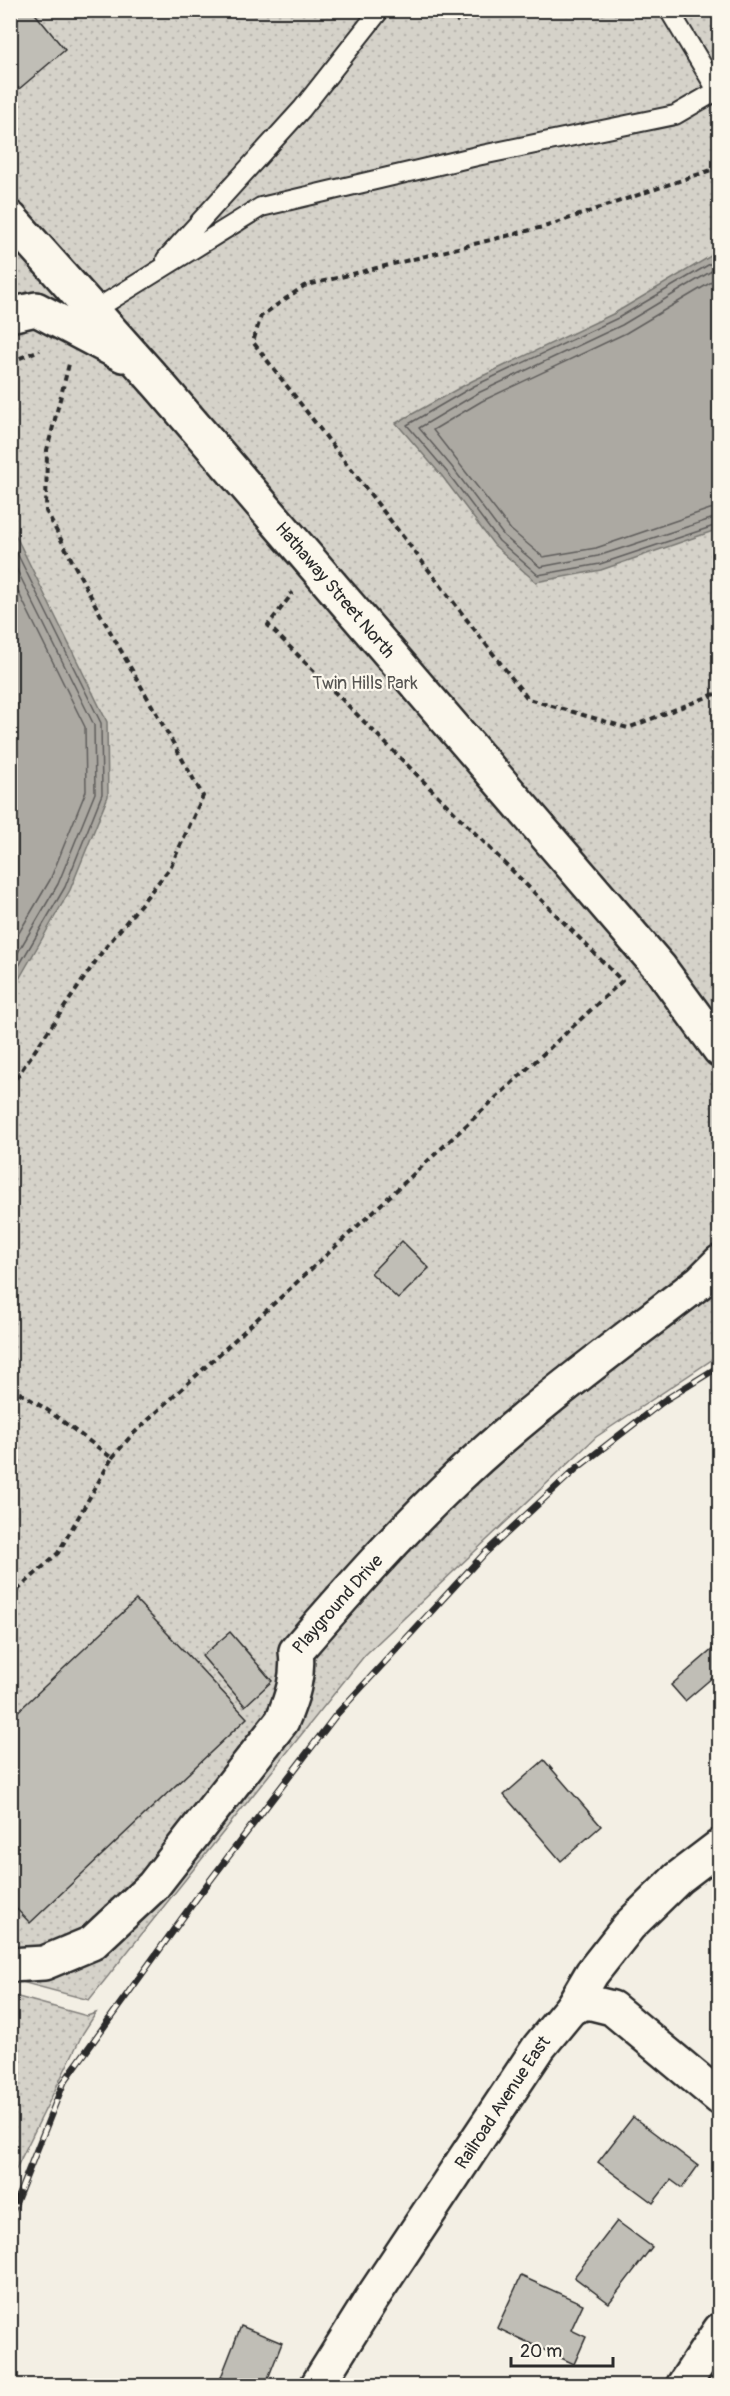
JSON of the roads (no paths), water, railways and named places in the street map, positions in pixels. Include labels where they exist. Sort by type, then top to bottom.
[{"type":"street","name":"Hathaway Street North","points":[[10,218],[142,366],[660,968],[720,1050]]},
{"type":"street","points":[[10,315],[36,309],[142,366]]},
{"type":"street","name":"Playground Drive","points":[[10,1965],[44,1963],[92,1943],[153,1886],[282,1721],[294,1693],[296,1651],[374,1562],[458,1477],[525,1419],[701,1281],[720,1262]]},
{"type":"street","name":"Railroad Avenue East","points":[[317,2385],[539,2047],[572,2007],[592,1973],[629,1926],[678,1878],[720,1846]]},
{"type":"street","points":[[572,2007],[588,2002],[612,2008],[720,2098]]},
{"type":"street","points":[[683,2385],[720,2330]]},
{"type":"lane","points":[[151,275],[302,109],[380,10]]},
{"type":"lane","points":[[93,310],[261,207],[477,156],[675,115],[718,90],[669,10]]},
{"type":"water","points":[[719,251],[719,529],[601,570],[536,582],[494,545],[442,476],[396,423],[472,381],[615,313]]},
{"type":"water","points":[[11,526],[107,722],[108,796],[70,890],[11,993]]},
{"type":"railway","points":[[10,2217],[64,2082],[196,1899],[336,1715],[485,1553],[577,1468],[665,1400],[720,1366]]},
{"type":"park label","name":"Twin Hills Park","points":[[365,683]]}]
